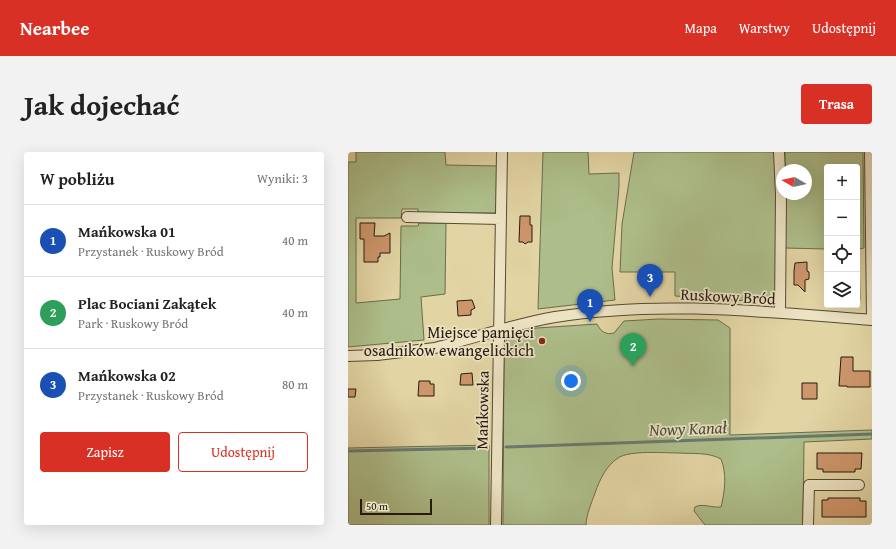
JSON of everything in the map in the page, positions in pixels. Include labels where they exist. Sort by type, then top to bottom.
[{"type":"street","name":"Mańkowska","points":[[496,525],[502,152]]},
{"type":"street","points":[[779,152],[781,195],[780,313]]},
{"type":"street","points":[[870,152],[872,320]]},
{"type":"street","points":[[407,217],[502,220]]},
{"type":"street","name":"Ruskowy Bród","points":[[348,356],[421,350],[550,318],[620,310],[682,308],[872,320]]},
{"type":"street","points":[[808,525],[809,485],[859,485]]},
{"type":"green space","points":[[356,152],[445,152],[446,165],[498,166],[496,213],[418,213],[418,209],[402,209],[401,218],[356,218],[356,303],[400,299],[401,226],[418,226],[419,223],[446,223],[445,294],[421,297],[424,340],[348,347],[348,162],[356,162]]},
{"type":"green space","points":[[543,152],[588,152],[589,174],[619,173],[612,268],[615,300],[538,309]]},
{"type":"green space","points":[[634,152],[777,152],[776,303],[675,296],[675,272],[620,272],[622,224]]},
{"type":"green space","points":[[785,152],[863,152],[864,248],[860,249],[860,164],[824,164],[824,249],[784,248],[785,200],[812,200],[812,164],[785,164]]},
{"type":"green space","points":[[659,319],[718,320],[730,328],[730,435],[872,430],[872,439],[804,442],[803,525],[705,525],[694,511],[695,507],[698,506],[721,507],[725,483],[721,459],[706,454],[656,452],[623,455],[610,465],[601,478],[597,488],[588,513],[586,525],[503,525],[504,348],[507,338],[513,332],[537,328],[597,324],[604,332],[611,334],[614,333],[624,321]]},
{"type":"green space","points":[[489,445],[489,525],[348,525],[348,448]]},
{"type":"building","points":[[520,216],[530,216],[530,225],[532,225],[532,242],[525,244],[523,242],[519,242]]},
{"type":"building","points":[[360,223],[375,223],[374,236],[384,236],[390,233],[390,253],[380,253],[378,262],[364,262],[364,239],[360,239]]},
{"type":"building","points":[[807,262],[809,279],[805,280],[805,292],[798,285],[794,285],[794,271],[795,263]]},
{"type":"building","points":[[472,300],[475,308],[471,310],[471,315],[458,316],[457,301]]},
{"type":"building","points":[[841,357],[853,357],[853,371],[870,371],[870,387],[839,386]]},
{"type":"building","points":[[472,373],[473,385],[460,385],[461,374]]},
{"type":"building","points":[[419,381],[430,381],[430,384],[434,384],[434,396],[418,396]]},
{"type":"building","points":[[802,383],[817,383],[817,399],[802,399]]},
{"type":"building","points":[[348,389],[356,389],[355,397],[348,397]]},
{"type":"building","points":[[817,453],[862,453],[861,469],[855,469],[855,472],[823,472],[823,469],[817,469]]},
{"type":"building","points":[[828,498],[860,498],[860,501],[866,501],[866,517],[822,517],[822,500],[828,500]]},
{"type":"waterway","name":"Nowy Kanał","points":[[506,447],[872,434]]},
{"type":"waterway","name":"Nowy Kanał","points":[[348,451],[488,448]]},
{"type":"place","name":"Mańkowska 02","points":[[650,297]]},
{"type":"place","name":"Mańkowska 01","points":[[590,322]]},
{"type":"place","name":"Miejsce pamięci osadników ewangelickich","points":[[542,341]]},
{"type":"place","name":"Plac Bociani Zakątek","points":[[633,366]]}]
